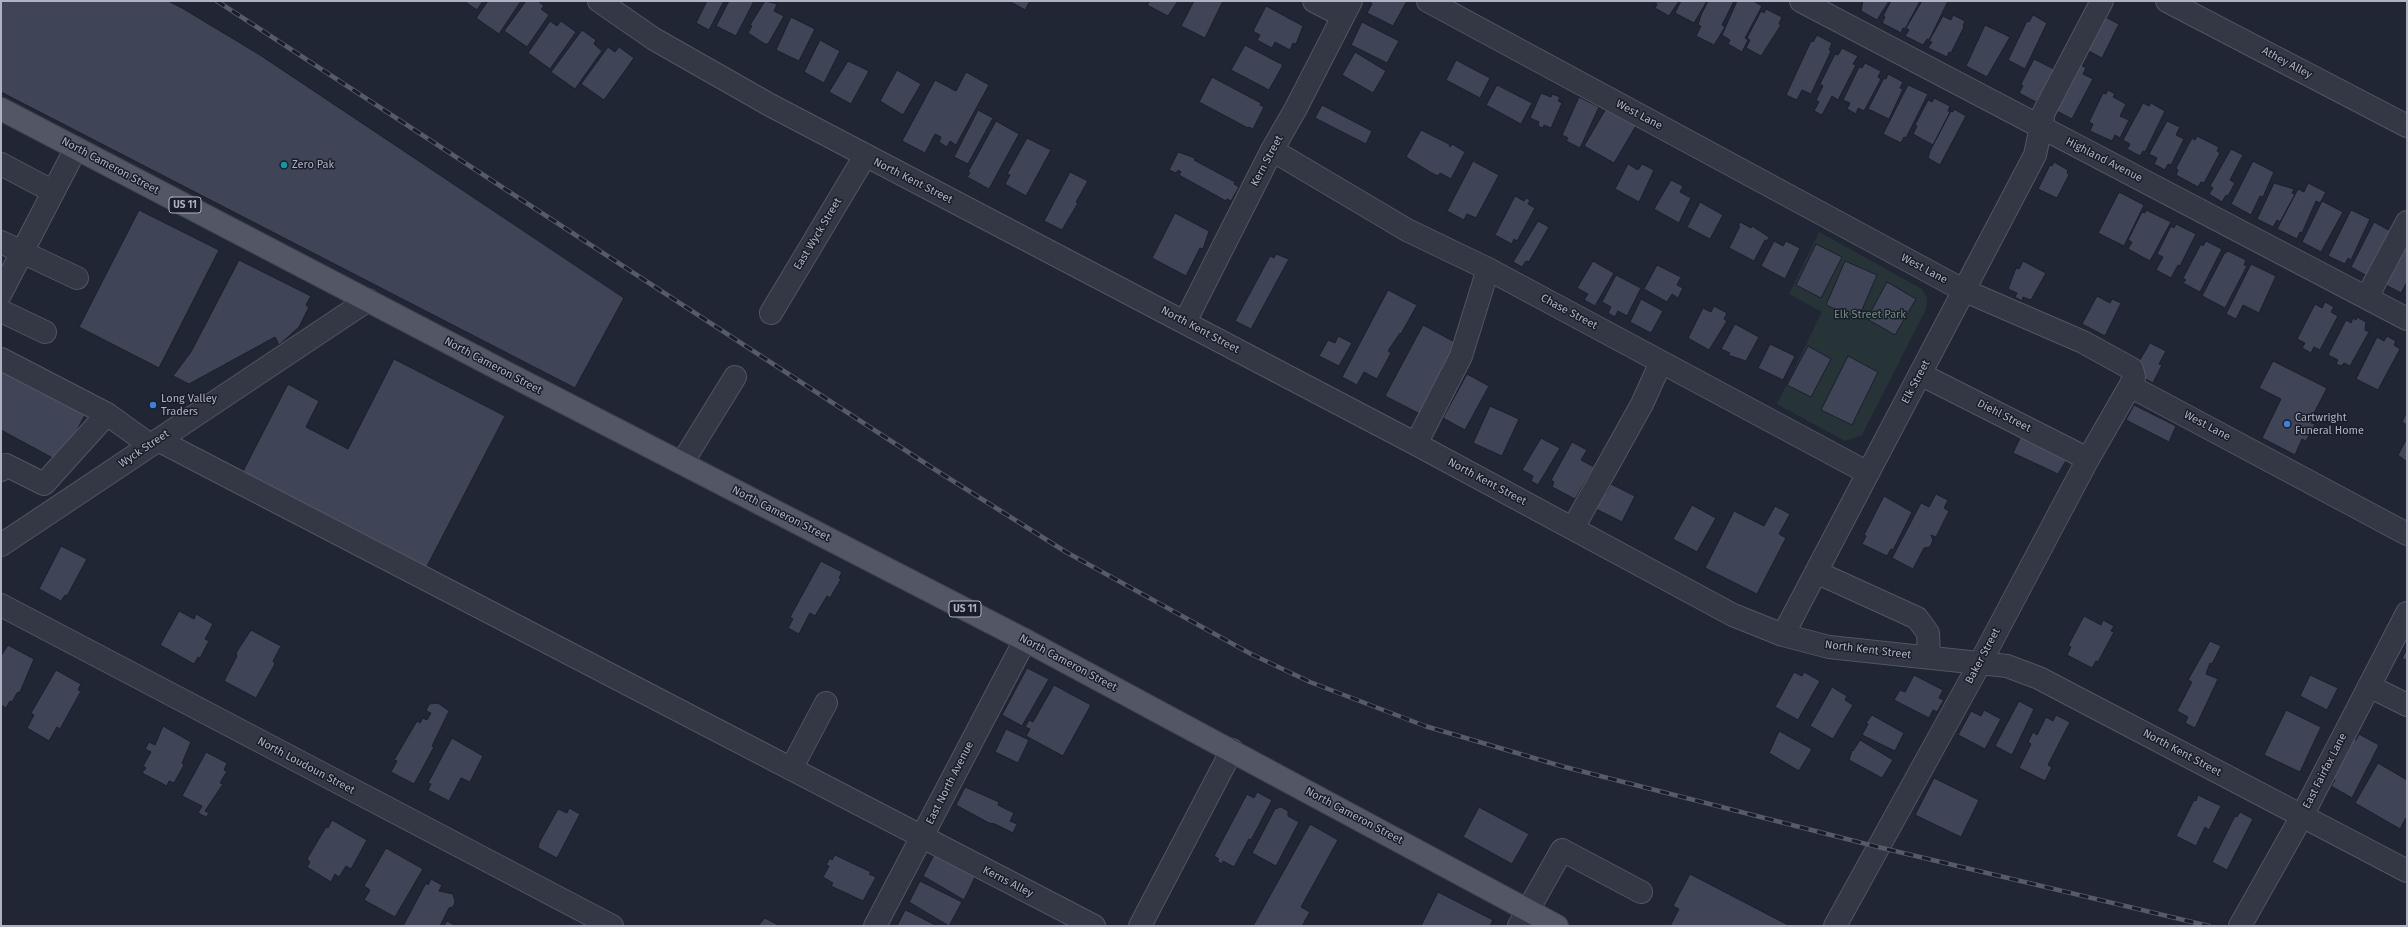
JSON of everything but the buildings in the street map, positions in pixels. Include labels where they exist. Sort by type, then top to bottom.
[{"type":"main road","name":"North Cameron Street","points":[[1,109],[1025,640],[1232,750],[1523,918],[1557,926]]},
{"type":"street","name":"North Kent Street","points":[[599,1],[654,39],[702,67],[865,156],[1416,444],[1733,615],[1783,635],[1829,647],[2007,666],[2039,678],[2302,816],[2405,865]]},
{"type":"street","points":[[1314,1],[1347,9]]},
{"type":"street","name":"West Lane","points":[[1428,1],[1963,290],[2083,342],[2132,369],[2134,377],[2130,386],[2407,534]]},
{"type":"street","name":"Highland Avenue","points":[[1801,1],[2407,319]]},
{"type":"street","name":"Elk Street","points":[[1783,635],[2035,155],[2040,127],[2051,96],[2102,1]]},
{"type":"street","name":"Athey Alley","points":[[2167,1],[2407,126]]},
{"type":"street","name":"Kern Street","points":[[1185,322],[1272,150],[1295,110],[1347,9]]},
{"type":"street","points":[[1,293],[52,191],[76,148]]},
{"type":"street","name":"Chase Street","points":[[1272,150],[1407,230],[1488,269],[1868,473]]},
{"type":"street","name":"East Wyck Street","points":[[771,313],[865,156]]},
{"type":"street","points":[[1,164],[52,191]]},
{"type":"street","points":[[2367,297],[2407,222]]},
{"type":"street","points":[[1,242],[78,278]]},
{"type":"street","points":[[1416,444],[1461,356],[1488,269]]},
{"type":"street","name":"Wyck Street","points":[[1,545],[368,300]]},
{"type":"street","points":[[1,311],[45,332]]},
{"type":"street","name":"Kerns Alley","points":[[1,359],[107,414],[154,442],[1094,926]]},
{"type":"street","points":[[1573,528],[1642,404],[1661,362]]},
{"type":"street","name":"Diehl Street","points":[[1920,374],[2088,459]]},
{"type":"street","points":[[682,463],[735,377]]},
{"type":"street","name":"Baker Street","points":[[1835,926],[1980,663],[2088,459],[2130,386]]},
{"type":"street","points":[[1,470],[6,465],[44,484],[107,414]]},
{"type":"street","points":[[1816,572],[1917,618],[1928,633],[1929,657]]},
{"type":"street","name":"North Loudoun Street","points":[[1,605],[612,926]]},
{"type":"street","name":"East Fairfax Lane","points":[[2240,926],[2302,816],[2407,613]]},
{"type":"street","name":"East North Avenue","points":[[875,926],[1025,640]]},
{"type":"street","points":[[2369,686],[2407,705]]},
{"type":"street","points":[[791,769],[826,703]]},
{"type":"street","points":[[1140,926],[1232,750]]},
{"type":"street","points":[[1523,918],[1562,850],[1641,892]]},
{"type":"green space","name":"Elk Street Park","points":[[1819,232],[1922,289],[1927,298],[1926,309],[1862,435],[1845,441],[1777,404],[1822,312],[1789,294]]},
{"type":"railway","points":[[217,1],[934,469],[1066,552],[1251,654],[1310,682],[1425,726],[1561,766],[1878,847],[2209,926]]},
{"type":"place","name":"Zero Pak","points":[[284,165]]},
{"type":"place","name":"Long Valley Traders","points":[[153,405]]},
{"type":"place","name":"Cartwright Funeral Home","points":[[2287,424]]}]
